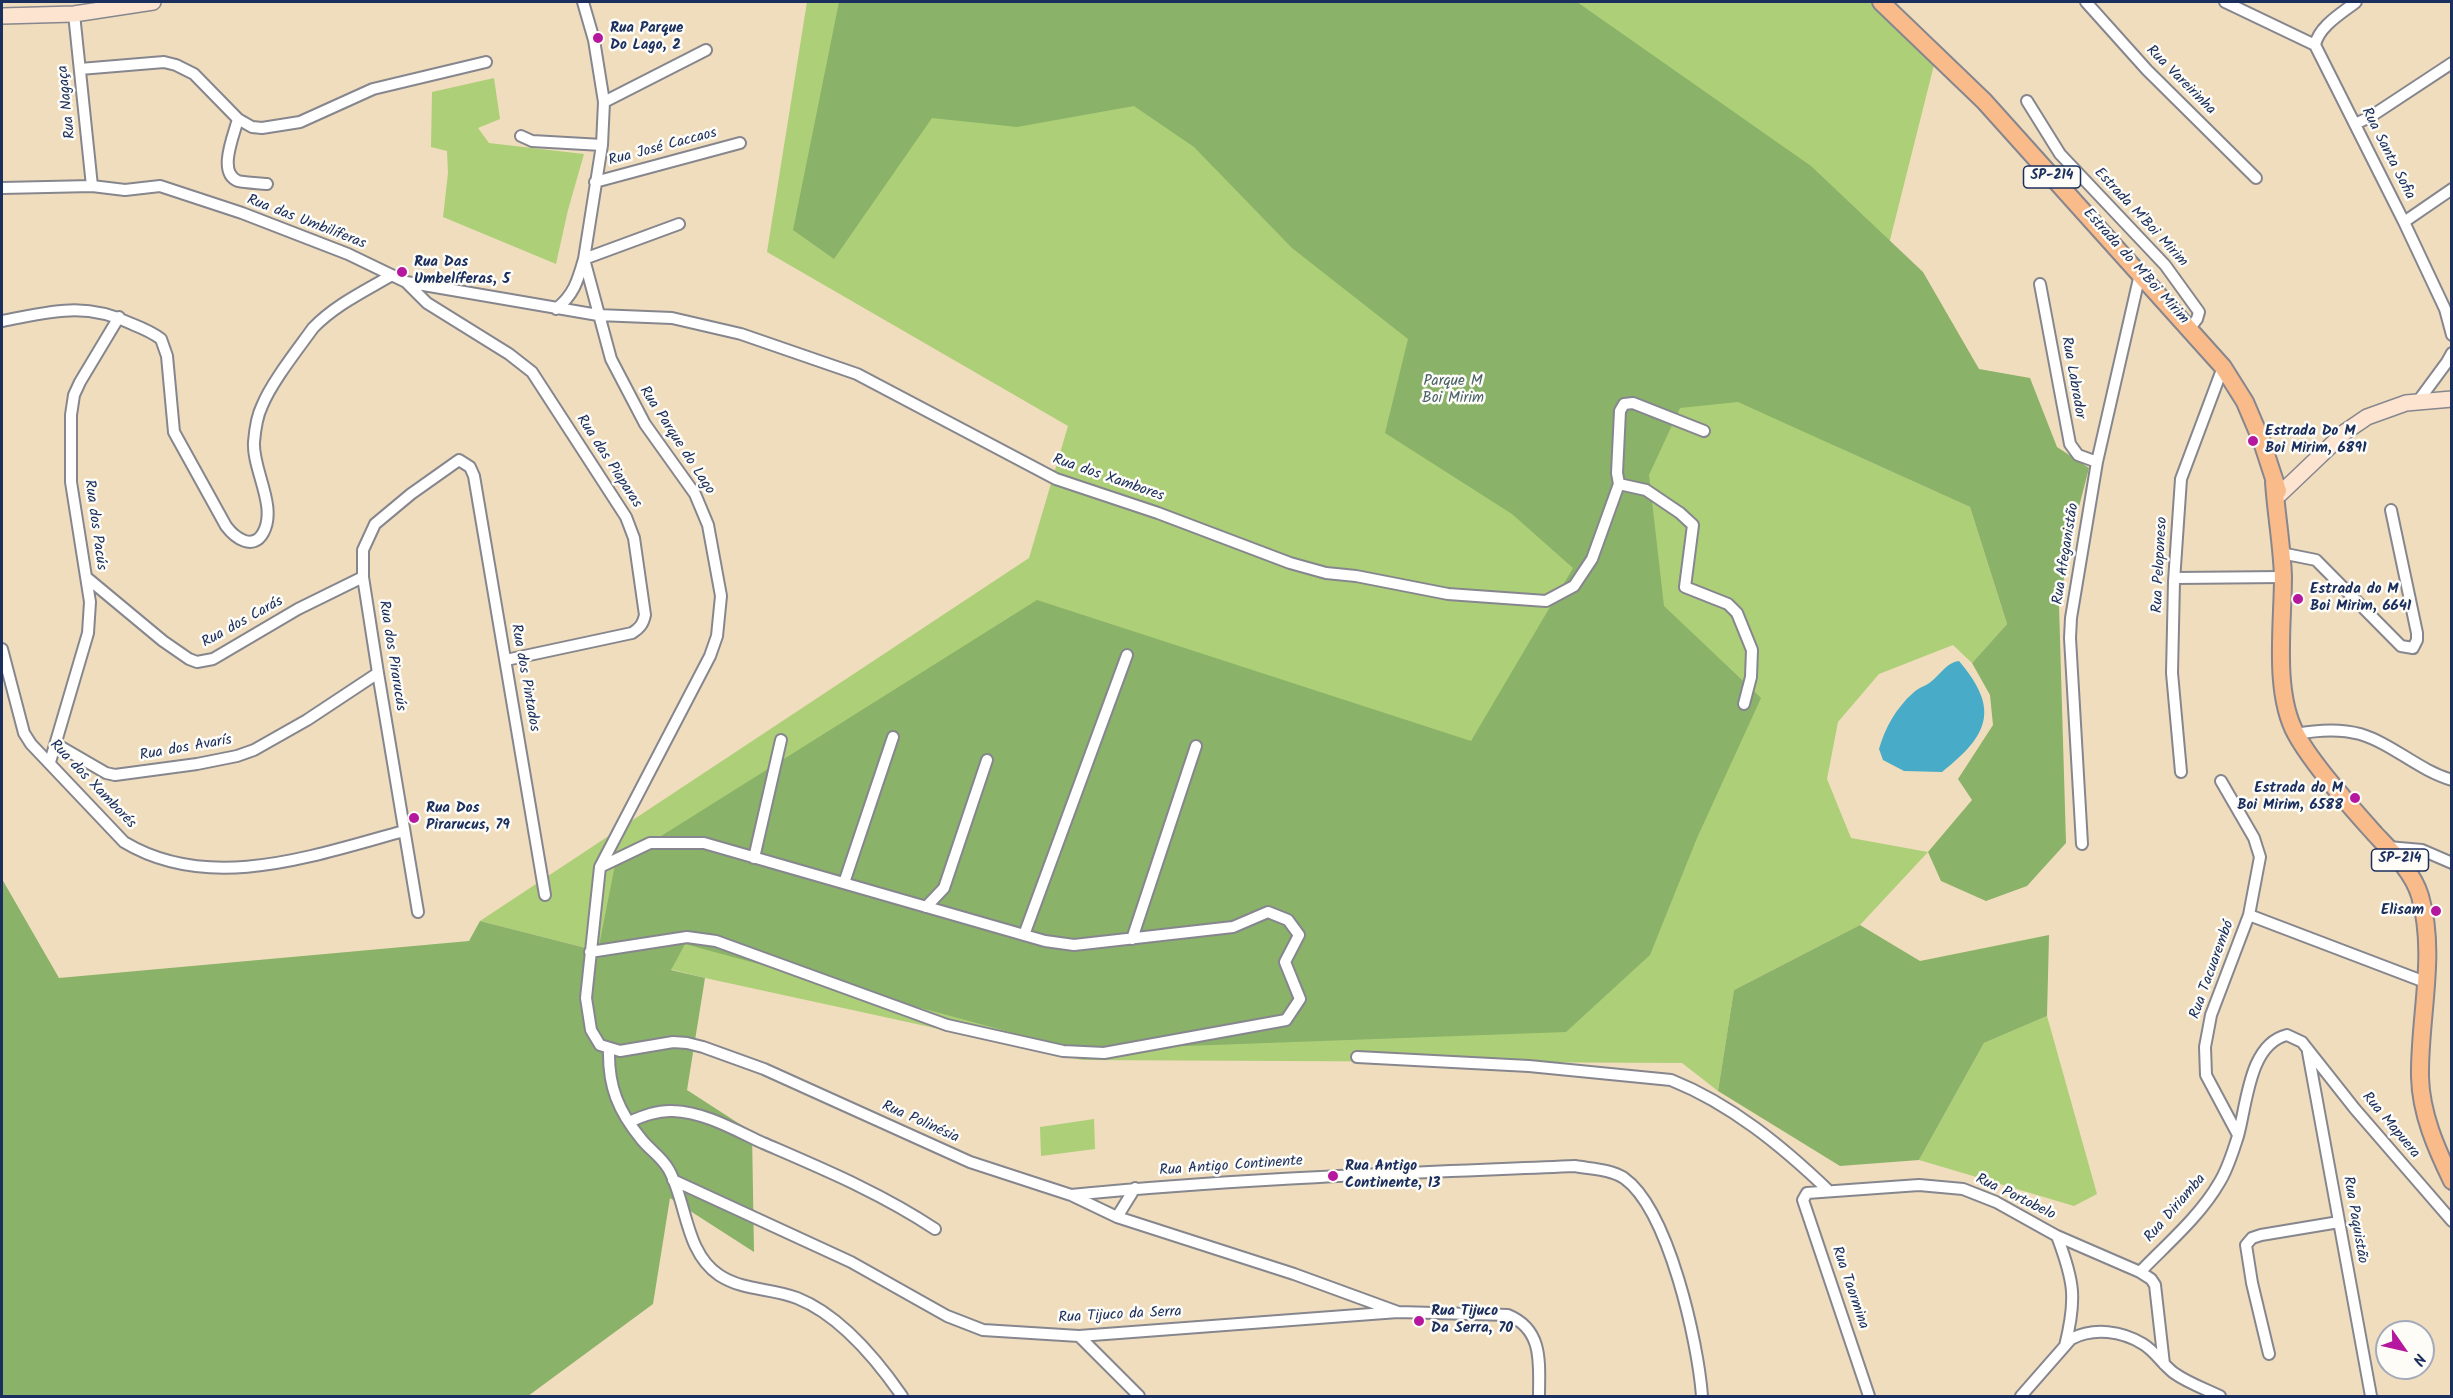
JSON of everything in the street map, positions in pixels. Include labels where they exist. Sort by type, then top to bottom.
[{"type":"main road","name":"Estrada do M'Boi Mirim","points":[[1881,2],[1984,101],[2190,328],[2223,367],[2246,402],[2277,488],[2283,566],[2281,655],[2286,707],[2296,734],[2322,770],[2402,863],[2420,894],[2427,940],[2420,1080],[2426,1117],[2434,1143],[2451,1181]]},
{"type":"street","points":[[2,16],[74,14],[153,2]]},
{"type":"street","name":"Rua Parque do Lago","points":[[556,309],[573,293],[577,284],[584,259],[602,146],[604,102],[594,40],[583,2]]},
{"type":"street","name":"Rua Vareirinha","points":[[2086,2],[2142,64],[2256,178]]},
{"type":"street","points":[[2225,2],[2315,45],[2316,39],[2330,23],[2356,2]]},
{"type":"street","name":"Rua Nagaça","points":[[74,14],[92,186]]},
{"type":"street","name":"Rua Santa Sofia","points":[[2315,45],[2448,308],[2451,335]]},
{"type":"street","points":[[604,102],[706,50]]},
{"type":"street","points":[[80,69],[164,62],[176,65],[194,74],[238,119],[252,127],[262,128],[300,122],[373,89],[486,62]]},
{"type":"street","points":[[2355,124],[2370,117],[2451,63]]},
{"type":"street","name":"Estrada M'Boi Mirim","points":[[2027,101],[2060,154],[2186,290],[2199,312],[2190,328]]},
{"type":"street","points":[[238,119],[226,166],[236,180],[267,184]]},
{"type":"street","points":[[521,136],[532,141],[602,146]]},
{"type":"street","name":"Rua José Caccaos","points":[[595,182],[740,143]]},
{"type":"street","name":"Rua das Umbilíferas","points":[[2,188],[92,186],[125,190],[160,186],[242,213],[348,254],[406,282],[598,315]]},
{"type":"street","points":[[2404,222],[2451,189]]},
{"type":"street","points":[[584,259],[680,224]]},
{"type":"street","name":"Rua Parque do Lago","points":[[584,259],[611,359],[633,404],[656,442],[701,506],[708,525],[720,596],[717,636],[710,656],[600,867]]},
{"type":"street","name":"Rua Afeganistão","points":[[2082,844],[2070,638],[2097,462],[2140,274]]},
{"type":"street","points":[[2,321],[68,309],[86,309],[119,317],[161,339],[167,356],[174,432],[226,526],[242,541],[252,542],[264,531],[267,518],[263,485],[254,458],[254,444],[262,405],[299,348],[322,318],[331,310],[392,275]]},
{"type":"street","name":"Rua das Piaparas","points":[[406,282],[427,303],[508,354],[532,372],[626,517],[634,538],[645,615],[639,628],[632,633],[506,660]]},
{"type":"street","name":"Rua Labrador","points":[[2040,284],[2070,444],[2078,455],[2097,462]]},
{"type":"street","name":"Rua dos Xambores","points":[[598,315],[672,318],[741,334],[857,374],[1056,479],[1158,513],[1290,564],[1326,573],[1356,576],[1448,594],[1546,601],[1574,586],[1592,559],[1619,484],[1620,411],[1624,404],[1633,403],[1704,431]]},
{"type":"street","name":"Rua dos Pacús","points":[[50,762],[88,633],[90,609],[71,482],[71,415],[74,395],[119,317]]},
{"type":"street","points":[[2419,400],[2447,362],[2451,352]]},
{"type":"street","name":"Rua Peloponeso","points":[[2181,772],[2172,673],[2181,479],[2223,367]]},
{"type":"street","points":[[2277,488],[2352,426],[2386,409],[2419,400],[2451,399]]},
{"type":"street","name":"Rua dos Pirarucús","points":[[418,912],[363,577],[363,550],[375,524],[411,494],[459,460],[470,467]]},
{"type":"street","name":"Rua dos Pintados","points":[[470,467],[474,476],[545,895]]},
{"type":"street","points":[[1619,484],[1646,490],[1680,513],[1693,525],[1685,587],[1728,604],[1737,613],[1752,650],[1751,677],[1744,704]]},
{"type":"street","points":[[2175,578],[2316,560],[2401,645],[2413,648],[2417,640],[2417,633],[2391,510]]},
{"type":"street","name":"Rua dos Carás","points":[[86,578],[164,641],[197,662],[213,659],[298,609],[363,577]]},
{"type":"street","name":"Rua dos Xamborés","points":[[2,649],[24,733],[31,744],[124,842],[143,854],[190,866],[222,868],[254,866],[303,858],[404,831]]},
{"type":"street","points":[[1024,935],[1127,655]]},
{"type":"street","name":"Rua dos Avarís","points":[[56,744],[106,773],[115,775],[237,756],[274,740],[378,673]]},
{"type":"street","points":[[2296,734],[2338,730],[2361,734],[2417,765],[2451,780]]},
{"type":"street","points":[[844,884],[893,737]]},
{"type":"street","points":[[754,858],[781,740]]},
{"type":"street","points":[[1132,939],[1196,746]]},
{"type":"street","points":[[926,907],[944,888],[987,760]]},
{"type":"street","name":"Rua Tacuarembó","points":[[2221,781],[2254,838],[2260,857],[2249,915],[2211,1015],[2205,1047],[2206,1076],[2238,1135]]},
{"type":"street","points":[[590,952],[687,938],[716,941],[947,1025],[1063,1051],[1104,1053],[1286,1020],[1300,999],[1286,962],[1299,935],[1287,920],[1268,912],[1233,927],[1074,945],[1046,941],[704,843],[650,843],[600,867],[590,952],[586,998],[591,1030],[600,1045],[609,1049],[608,1071],[613,1089],[629,1122],[643,1142],[658,1154],[670,1171],[691,1233],[704,1262],[719,1275],[739,1285],[796,1298],[818,1308],[880,1365],[902,1396]]},
{"type":"street","points":[[2388,847],[2422,850],[2451,863]]},
{"type":"street","name":"Rua Tacuarembó","points":[[2249,915],[2425,982]]},
{"type":"street","name":"Rua Diriamba","points":[[2140,1272],[2202,1206],[2219,1184],[2238,1135],[2250,1082],[2266,1047],[2272,1040],[2287,1035],[2302,1042],[2307,1049]]},
{"type":"street","name":"Rua Polinésia","points":[[609,1049],[620,1051],[674,1042],[687,1042],[703,1047],[764,1069],[970,1162],[1071,1195],[1118,1217],[1294,1274],[1398,1312]]},
{"type":"street","name":"Rua Mapuera","points":[[2307,1049],[2451,1221]]},
{"type":"street","name":"Rua Paquistão","points":[[2307,1049],[2371,1396]]},
{"type":"street","points":[[1357,1057],[1529,1066],[1671,1080],[1692,1089],[1762,1132],[1789,1153],[1829,1191]]},
{"type":"street","points":[[629,1122],[649,1114],[670,1110],[687,1112],[713,1121],[853,1182],[901,1206],[935,1229]]},
{"type":"street","name":"Rua Antigo Continente","points":[[1071,1195],[1135,1188],[1352,1175],[1575,1166],[1606,1171],[1622,1177],[1633,1186],[1646,1203],[1676,1268],[1699,1365],[1702,1396]]},
{"type":"street","name":"Rua Tijuco da Serra","points":[[673,1180],[851,1262],[964,1325],[983,1330],[1079,1336],[1398,1312],[1508,1315],[1519,1319],[1529,1328],[1536,1341],[1539,1396]]},
{"type":"street","name":"Rua Portobelo","points":[[1811,1193],[1919,1185],[1963,1189],[1996,1202],[2057,1236],[2073,1285],[2074,1302],[2065,1346]]},
{"type":"street","points":[[1118,1217],[1135,1188]]},
{"type":"street","name":"Rua Taormina","points":[[1811,1193],[1805,1195],[1803,1200],[1869,1396]]},
{"type":"street","points":[[2269,1354],[2252,1283],[2246,1245],[2252,1238],[2261,1234],[2339,1222]]},
{"type":"street","points":[[2057,1236],[2151,1279],[2155,1285],[2164,1364]]},
{"type":"street","points":[[2021,1396],[2065,1346],[2078,1335],[2107,1331],[2119,1333],[2144,1344],[2180,1376],[2220,1396]]},
{"type":"street","points":[[1079,1336],[1139,1396]]},
{"type":"green space","name":"Parque M Boi Mirim","points":[[807,2],[1881,2],[1937,53],[1838,447],[1970,507],[2007,624],[1972,663],[1953,645],[1879,674],[1838,722],[1827,779],[1851,838],[1928,852],[1860,925],[1734,990],[1718,1091],[1682,1063],[1082,1060],[705,978],[480,921],[1029,558],[1068,426],[767,252]]},
{"type":"green space","name":"Parque M Boi Mirim","points":[[839,2],[1577,2],[1811,166],[1923,272],[1979,369],[2030,378],[2057,447],[2089,468],[2072,534],[2059,605],[2066,843],[2027,886],[1986,901],[1941,881],[1928,852],[1972,800],[1958,779],[1993,725],[1990,695],[1972,663],[2007,624],[1970,507],[1738,402],[1680,408],[1649,475],[1664,606],[1761,698],[1697,838],[1650,955],[1566,1032],[1104,1049],[1061,1046],[685,944],[671,970],[705,978],[687,1090],[752,1132],[754,1252],[670,1198],[653,1304],[528,1396],[2,1396],[2,879],[59,978],[469,941],[480,921],[598,951],[615,865],[1037,600],[1471,741],[1573,568],[1512,514],[1385,433],[1408,339],[1292,248],[1194,147],[1134,106],[1017,127],[932,118],[834,259],[793,230]]},
{"type":"green space","points":[[494,78],[500,119],[478,128],[489,143],[584,154],[556,264],[443,217],[448,173],[447,151],[431,147],[432,92]]},
{"type":"green space","points":[[1860,925],[1920,961],[2049,935],[2047,1016],[1984,1043],[1919,1160],[1840,1166],[1718,1091],[1734,990]]},
{"type":"green space","points":[[2047,1016],[2097,1194],[2074,1206],[1919,1160],[1984,1043]]},
{"type":"green space","points":[[1094,1119],[1095,1149],[1041,1156],[1040,1127]]},
{"type":"water","points":[[1959,661],[1972,678],[1984,707],[1984,721],[1970,746],[1942,772],[1904,771],[1883,760],[1879,749],[1881,741],[1901,705],[1915,691],[1931,682],[1948,666]]},
{"type":"place","name":"Rua Parque Do Lago, 2","points":[[598,38]]},
{"type":"place","name":"Rua Das Umbelíferas, 5","points":[[402,272]]},
{"type":"place","name":"Estrada Do M Boi Mirim, 6891","points":[[2253,441]]},
{"type":"place","name":"Estrada do M Boi Mirim, 6641","points":[[2298,599]]},
{"type":"place","name":"Estrada do M Boi Mirim, 6588","points":[[2355,798]]},
{"type":"place","name":"Rua Dos Pirarucus, 79","points":[[414,818]]},
{"type":"place","name":"Elisam","points":[[2436,911]]},
{"type":"place","name":"Rua Antigo Continente, 13","points":[[1333,1176]]},
{"type":"place","name":"Rua Tijuco Da Serra, 70","points":[[1419,1321]]}]
